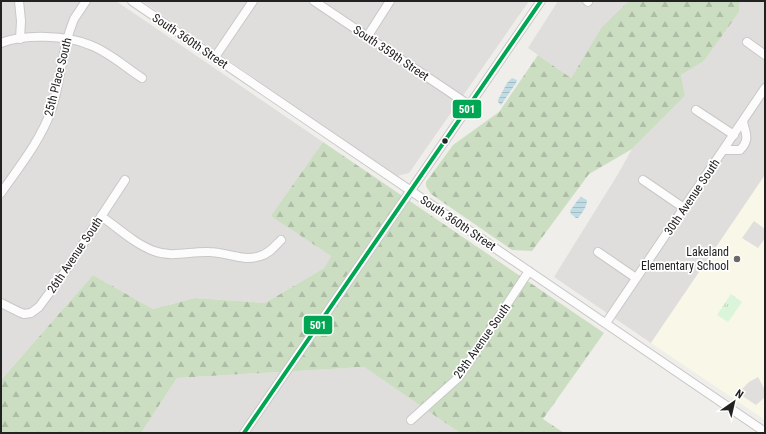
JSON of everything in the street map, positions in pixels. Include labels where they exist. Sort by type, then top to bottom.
[{"type":"street","points":[[19,1],[21,21],[20,39]]},
{"type":"street","name":"25th Place South","points":[[1,192],[46,123],[54,100],[67,39],[74,19],[86,1]]},
{"type":"street","name":"South 360th Street","points":[[132,1],[765,432]]},
{"type":"street","points":[[215,57],[253,1]]},
{"type":"street","name":"South 359th Street","points":[[314,1],[469,105]]},
{"type":"street","points":[[367,37],[390,1]]},
{"type":"street","points":[[244,433],[541,1]]},
{"type":"street","points":[[1,43],[20,39],[43,37],[82,42],[94,47],[142,78]]},
{"type":"street","points":[[747,42],[765,55]]},
{"type":"street","name":"30th Avenue South","points":[[606,323],[765,88]]},
{"type":"street","points":[[696,110],[734,135]]},
{"type":"street","name":"30th Avenue South","points":[[724,150],[740,150],[744,146],[747,140],[743,122]]},
{"type":"street","name":"26th Avenue South","points":[[1,303],[20,313],[27,314],[33,312],[39,307],[125,180]]},
{"type":"street","points":[[643,180],[684,208]]},
{"type":"street","points":[[101,216],[140,244],[164,254],[209,252],[251,258],[259,257],[267,253],[281,240]]},
{"type":"street","points":[[598,252],[636,278]]},
{"type":"street","name":"29th Avenue South","points":[[410,420],[459,377],[529,271]]},
{"type":"shaded area","points":[[1,1],[116,1],[323,142],[272,216],[331,256],[324,268],[265,303],[195,298],[153,309],[93,275],[1,380]]},
{"type":"shaded area","points":[[142,1],[529,1],[409,173],[397,176]]},
{"type":"shaded area","points":[[558,1],[629,1],[582,60],[571,78],[528,48]]},
{"type":"shaded area","points":[[740,1],[765,1],[765,175],[651,343],[554,277],[632,149],[685,96],[681,75],[704,61],[739,12]]},
{"type":"shaded area","name":"Lakeland Elementary School","points":[[765,175],[765,420],[651,343]]},
{"type":"shaded area","points":[[754,221],[765,229],[765,238],[758,248],[742,238]]},
{"type":"shaded area","points":[[364,367],[460,433],[141,433],[177,378]]},
{"type":"shaded area","points":[[758,377],[765,390],[765,397],[756,405],[738,393],[749,382]]},
{"type":"green space","points":[[629,1],[740,1],[739,12],[704,61],[681,75],[685,96],[632,149],[589,174],[532,251],[512,250],[431,194],[426,186],[426,182],[453,145],[499,112],[538,55],[571,78],[602,27]]},
{"type":"green space","points":[[323,142],[604,333],[543,419],[564,433],[460,433],[364,367],[177,378],[141,433],[1,433],[1,380],[93,275],[153,309],[195,298],[265,303],[324,268],[331,256],[271,216]]},
{"type":"green space","points":[[731,294],[742,302],[728,322],[717,315]]},
{"type":"water","points":[[512,78],[517,80],[516,83],[501,105],[498,100],[507,83]]},
{"type":"water","points":[[581,197],[587,200],[587,203],[583,212],[578,218],[576,218],[570,211]]},
{"type":"transit line","name":"501","points":[[244,433],[541,1]]},
{"type":"place","name":"Lakeland Elementary School","points":[[737,259]]}]
